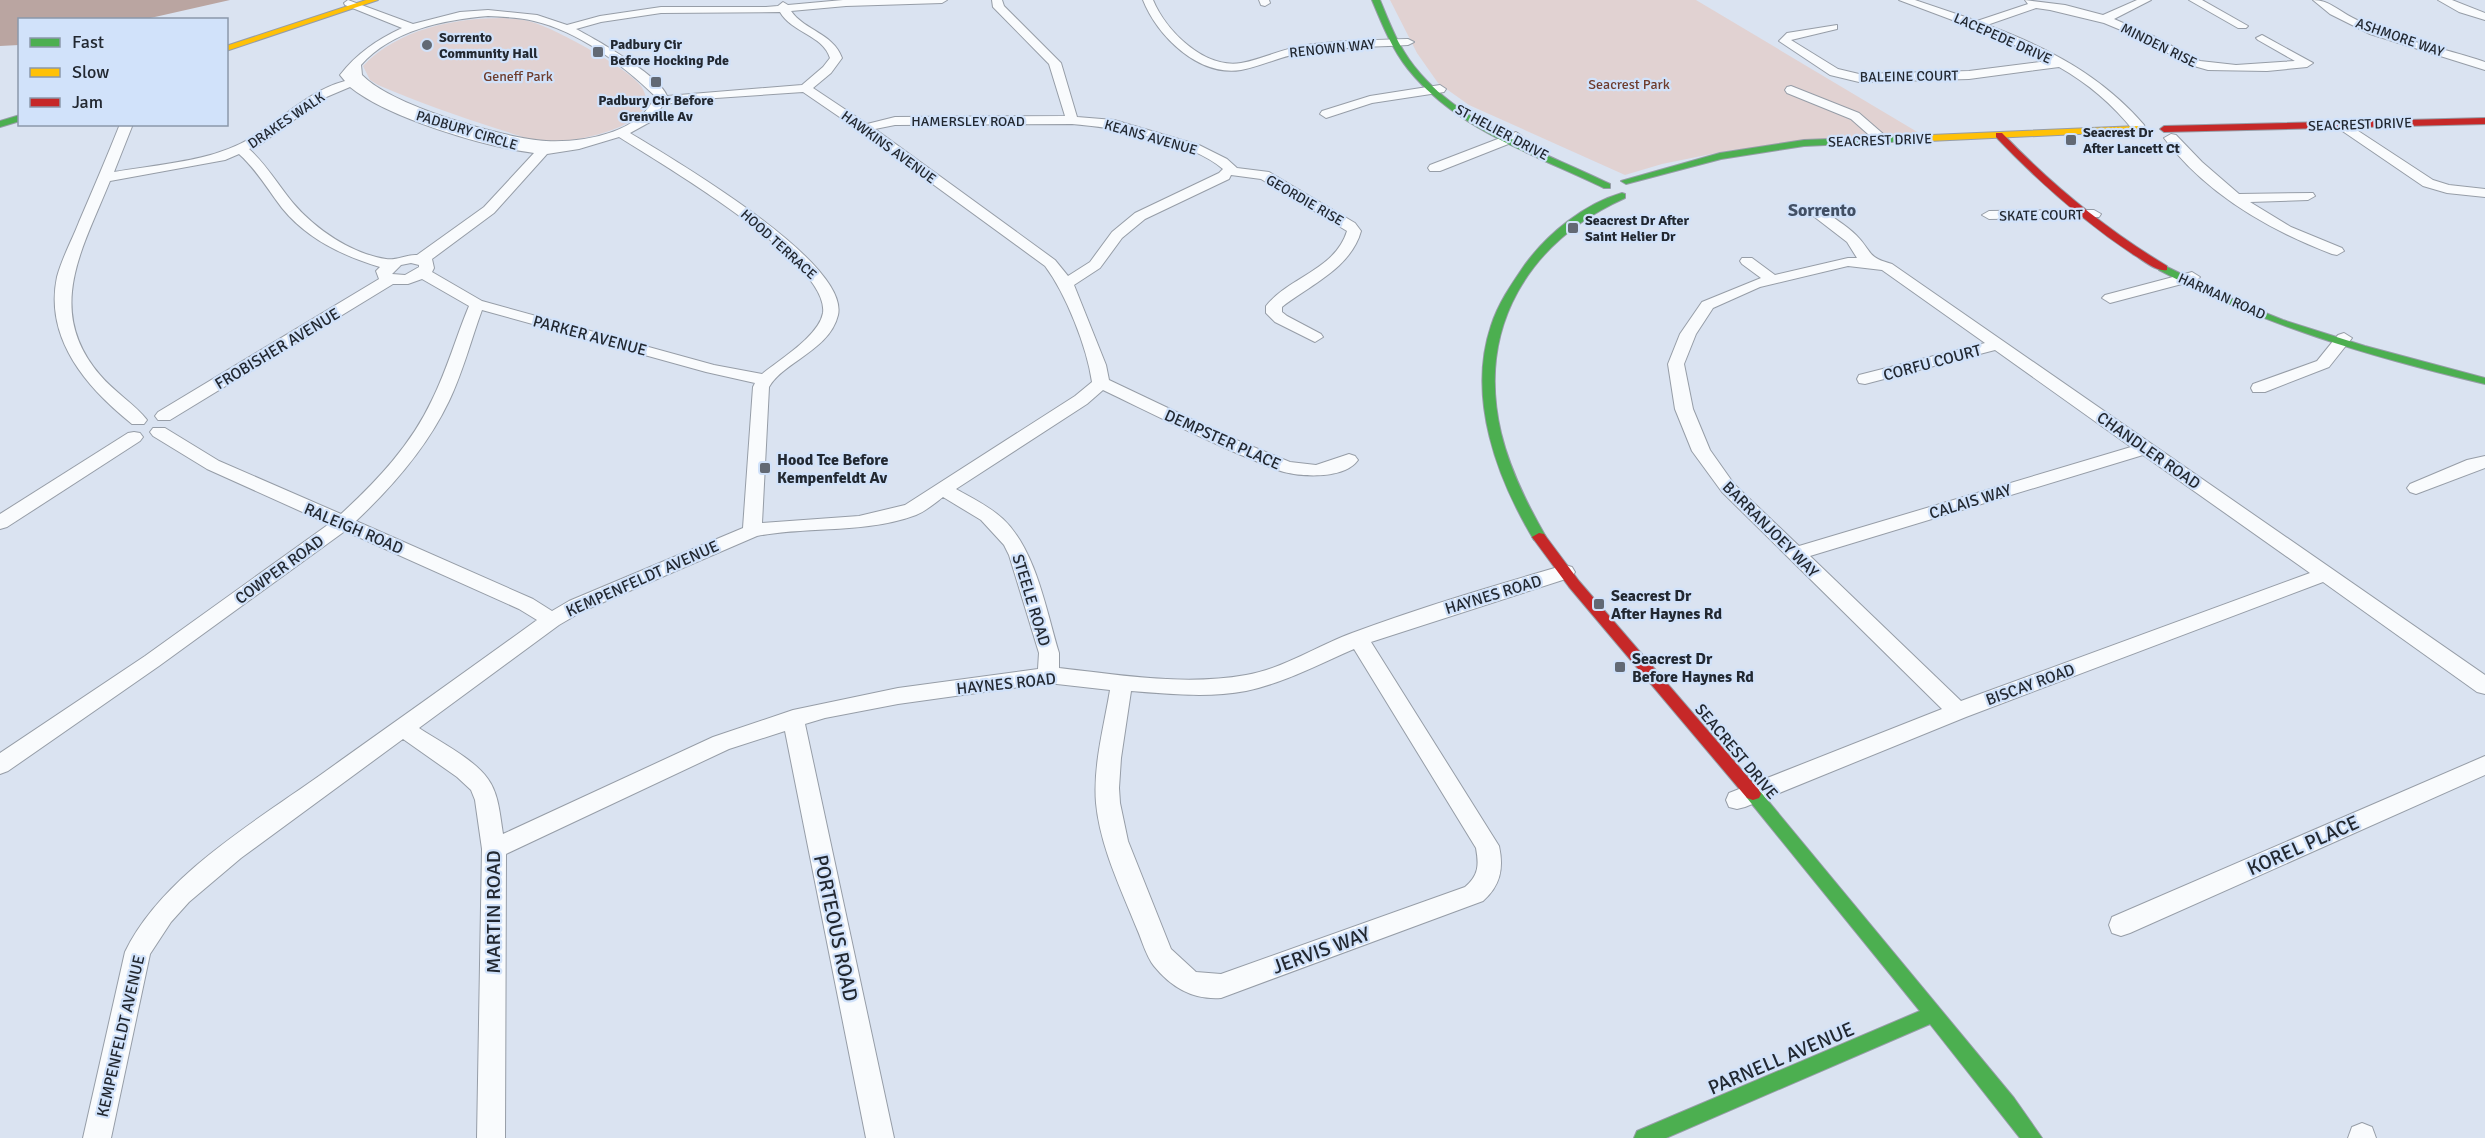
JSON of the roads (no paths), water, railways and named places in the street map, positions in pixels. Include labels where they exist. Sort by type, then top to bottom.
[{"type":"main road","points":[[228,46],[355,6],[385,0]]},
{"type":"main road","name":"ST HELIER DRIVE","points":[[1376,0],[1402,43],[1436,89],[1512,137],[1614,184]]},
{"type":"main road","name":"ST HELIER DRIVE","points":[[1386,0],[1402,43]]},
{"type":"main road","points":[[0,122],[18,117]]},
{"type":"main road","name":"SEACREST DRIVE","points":[[1676,725],[1559,574],[1507,476],[1492,430],[1486,384],[1487,356],[1505,297],[1528,265],[1550,242],[1578,220],[1601,204],[1639,192],[1654,182],[1740,157],[1784,150],[1859,144],[2007,138],[2485,123]]},
{"type":"main road","name":"SEACREST DRIVE","points":[[1477,409],[1475,368],[1479,340],[1488,311],[1514,267],[1542,238],[1614,184],[1704,160],[1772,147],[1881,139],[2007,138]]},
{"type":"main road","name":"HARMAN ROAD","points":[[2007,138],[2089,214],[2132,250],[2188,279],[2256,312],[2343,340],[2401,362],[2485,381]]},
{"type":"main road","points":[[1622,196],[1612,193],[1614,184],[1637,185],[1639,192]]},
{"type":"main road","name":"HARMAN ROAD","points":[[2343,340],[2485,375]]},
{"type":"main road","name":"SEACREST DRIVE","points":[[1490,466],[1512,514],[1531,545],[1559,574],[1741,799],[1933,1014],[2032,1138]]},
{"type":"main road","name":"PARNELL AVENUE","points":[[1644,1138],[1933,1014]]},
{"type":"street","points":[[784,7],[855,0]]},
{"type":"street","points":[[562,27],[642,12],[942,0]]},
{"type":"street","points":[[997,0],[999,7],[1055,63],[1072,120]]},
{"type":"street","points":[[1148,0],[1155,19],[1178,40],[1203,59],[1223,67],[1210,81]]},
{"type":"street","name":"LACEPEDE DRIVE","points":[[1904,0],[1978,24],[2059,63],[2106,94],[2155,134]]},
{"type":"street","points":[[2104,19],[2146,0]]},
{"type":"street","points":[[2194,0],[2242,26]]},
{"type":"street","name":"ASHMORE WAY","points":[[2318,0],[2332,10],[2376,30],[2485,66]]},
{"type":"street","points":[[2443,0],[2485,17]]},
{"type":"street","points":[[1978,24],[2032,3]]},
{"type":"street","name":"MINDEN RISE","points":[[2032,3],[2104,19],[2150,38],[2199,65],[2258,67],[2307,63],[2262,38]]},
{"type":"street","points":[[355,6],[411,27]]},
{"type":"street","points":[[355,6],[392,34]]},
{"type":"street","points":[[356,82],[346,75],[372,47],[392,34],[411,27],[454,18],[499,14],[537,18],[562,27],[618,59],[660,98],[805,88],[827,70],[836,58],[836,54],[829,45],[789,19],[784,7]]},
{"type":"street","points":[[379,24],[391,20]]},
{"type":"street","name":"BALEINE COURT","points":[[1833,27],[1791,35],[1786,37],[1785,41],[1834,72],[1859,78],[1969,75],[2059,63]]},
{"type":"street","name":"RENOWN WAY","points":[[1223,67],[1237,67],[1303,49],[1402,43]]},
{"type":"street","name":"PADBURY CIRCLE","points":[[356,82],[379,100],[423,118],[514,146],[546,148],[617,134],[644,121],[660,98]]},
{"type":"street","name":"DRAKES WALK","points":[[105,178],[215,158],[242,150],[320,95],[356,82]]},
{"type":"street","name":"HAWKINS AVENUE","points":[[805,88],[865,128],[1050,263],[1066,284]]},
{"type":"street","points":[[1326,114],[1370,100],[1436,89]]},
{"type":"street","points":[[1791,90],[1803,97],[1846,111],[1863,122],[1881,139]]},
{"type":"street","name":"HAMERSLEY ROAD","points":[[865,128],[895,121],[1072,120]]},
{"type":"street","name":"KEANS AVENUE","points":[[1072,120],[1129,128],[1179,143],[1218,158],[1229,168]]},
{"type":"street","points":[[126,126],[64,280],[63,312],[67,333],[81,362],[136,429]]},
{"type":"street","points":[[2347,128],[2428,183],[2447,189],[2485,193]]},
{"type":"street","name":"HOOD TERRACE","points":[[617,134],[749,215],[791,251],[820,281],[828,295],[831,313],[821,332],[765,380]]},
{"type":"street","points":[[2155,134],[2188,157],[2254,213],[2298,237],[2337,251]]},
{"type":"street","points":[[1434,168],[1512,137]]},
{"type":"street","points":[[242,150],[261,166],[288,206],[314,231],[332,244],[389,273],[409,279],[489,210],[546,148]]},
{"type":"street","points":[[1101,383],[1098,365],[1066,284],[1095,265],[1117,235],[1140,216],[1224,176],[1229,168]]},
{"type":"street","name":"GEORDIE RISE","points":[[1229,168],[1264,175],[1350,226],[1354,231],[1350,245],[1317,277],[1274,306],[1274,313],[1281,320],[1315,338]]},
{"type":"street","points":[[2236,198],[2308,196]]},
{"type":"street","name":"CHANDLER ROAD","points":[[1818,212],[1852,239],[1863,256],[1873,264],[1887,267],[1905,278],[2485,686]]},
{"type":"street","name":"SKATE COURT","points":[[1989,215],[2089,214]]},
{"type":"street","points":[[1748,261],[1773,280]]},
{"type":"street","name":"BARRANJOEY WAY","points":[[1873,264],[1848,262],[1773,280],[1732,293],[1707,305],[1688,333],[1676,364],[1684,409],[1701,451],[1728,488],[1958,711]]},
{"type":"street","name":"PARKER AVENUE","points":[[423,266],[477,304],[712,369],[765,380]]},
{"type":"street","name":"FROBISHER AVENUE","points":[[161,424],[389,273]]},
{"type":"street","points":[[2110,298],[2188,279]]},
{"type":"street","name":"COWPER ROAD","points":[[0,765],[152,661],[343,523],[401,465],[440,402],[477,304]]},
{"type":"street","points":[[2259,388],[2323,364],[2343,340]]},
{"type":"street","name":"CORFU COURT","points":[[1865,379],[2000,344]]},
{"type":"street","points":[[752,531],[760,392],[765,380]]},
{"type":"street","name":"DEMPSTER PLACE","points":[[1101,383],[1223,441],[1287,467],[1316,471],[1349,460]]},
{"type":"street","name":"KEMPENFELDT AVENUE","points":[[97,1138],[138,952],[155,923],[180,895],[233,851],[552,620],[598,595],[752,531],[772,527],[880,519],[911,510],[1081,400],[1101,383]]},
{"type":"street","points":[[0,523],[152,416],[161,424]]},
{"type":"street","name":"RALEIGH ROAD","points":[[161,424],[213,465],[515,600],[552,620]]},
{"type":"street","name":"CALAIS WAY","points":[[1794,554],[2146,448]]},
{"type":"street","points":[[2416,488],[2473,464],[2485,462]]},
{"type":"street","name":"STEELE ROAD","points":[[944,490],[991,518],[1004,529],[1020,555],[1049,653],[1048,675]]},
{"type":"street","name":"HAYNES ROAD","points":[[494,849],[721,743],[793,718],[852,703],[1048,675],[1122,683],[1215,687],[1246,683],[1276,674],[1358,639],[1559,574]]},
{"type":"street","name":"BISCAY ROAD","points":[[1741,799],[1958,711],[2326,574]]},
{"type":"street","name":"JERVIS WAY","points":[[1122,683],[1111,754],[1108,801],[1119,847],[1161,956],[1191,983],[1206,988],[1221,986],[1474,894],[1484,886],[1490,876],[1487,846],[1358,639]]},
{"type":"street","name":"PORTEOUS ROAD","points":[[793,718],[880,1138]]},
{"type":"street","name":"MARTIN ROAD","points":[[402,728],[465,771],[480,785],[486,801],[494,849],[491,1138]]},
{"type":"street","name":"KOREL PLACE","points":[[2121,925],[2485,765]]},
{"type":"place","name":"Sorrento Community Hall","points":[[427,45]]},
{"type":"place","name":"Padbury Cir Before Hocking Pde","points":[[598,52]]},
{"type":"place","name":"Padbury Cir Before Grenville Av","points":[[656,82]]},
{"type":"place","name":"Seacrest Dr After Lancett Ct","points":[[2071,140]]},
{"type":"place","name":"Seacrest Dr After Saint Helier Dr","points":[[1573,228]]},
{"type":"place","name":"Hood Tce Before Kempenfeldt Av","points":[[765,468]]},
{"type":"place","name":"Seacrest Dr After Haynes Rd","points":[[1599,604]]},
{"type":"place","name":"Seacrest Dr Before Haynes Rd","points":[[1620,667]]},
{"type":"district","name":"Sorrento","points":[[1822,210]]},
{"type":"park label","name":"Geneff Park","points":[[518,76]]},
{"type":"park label","name":"Seacrest Park","points":[[1629,84]]}]
